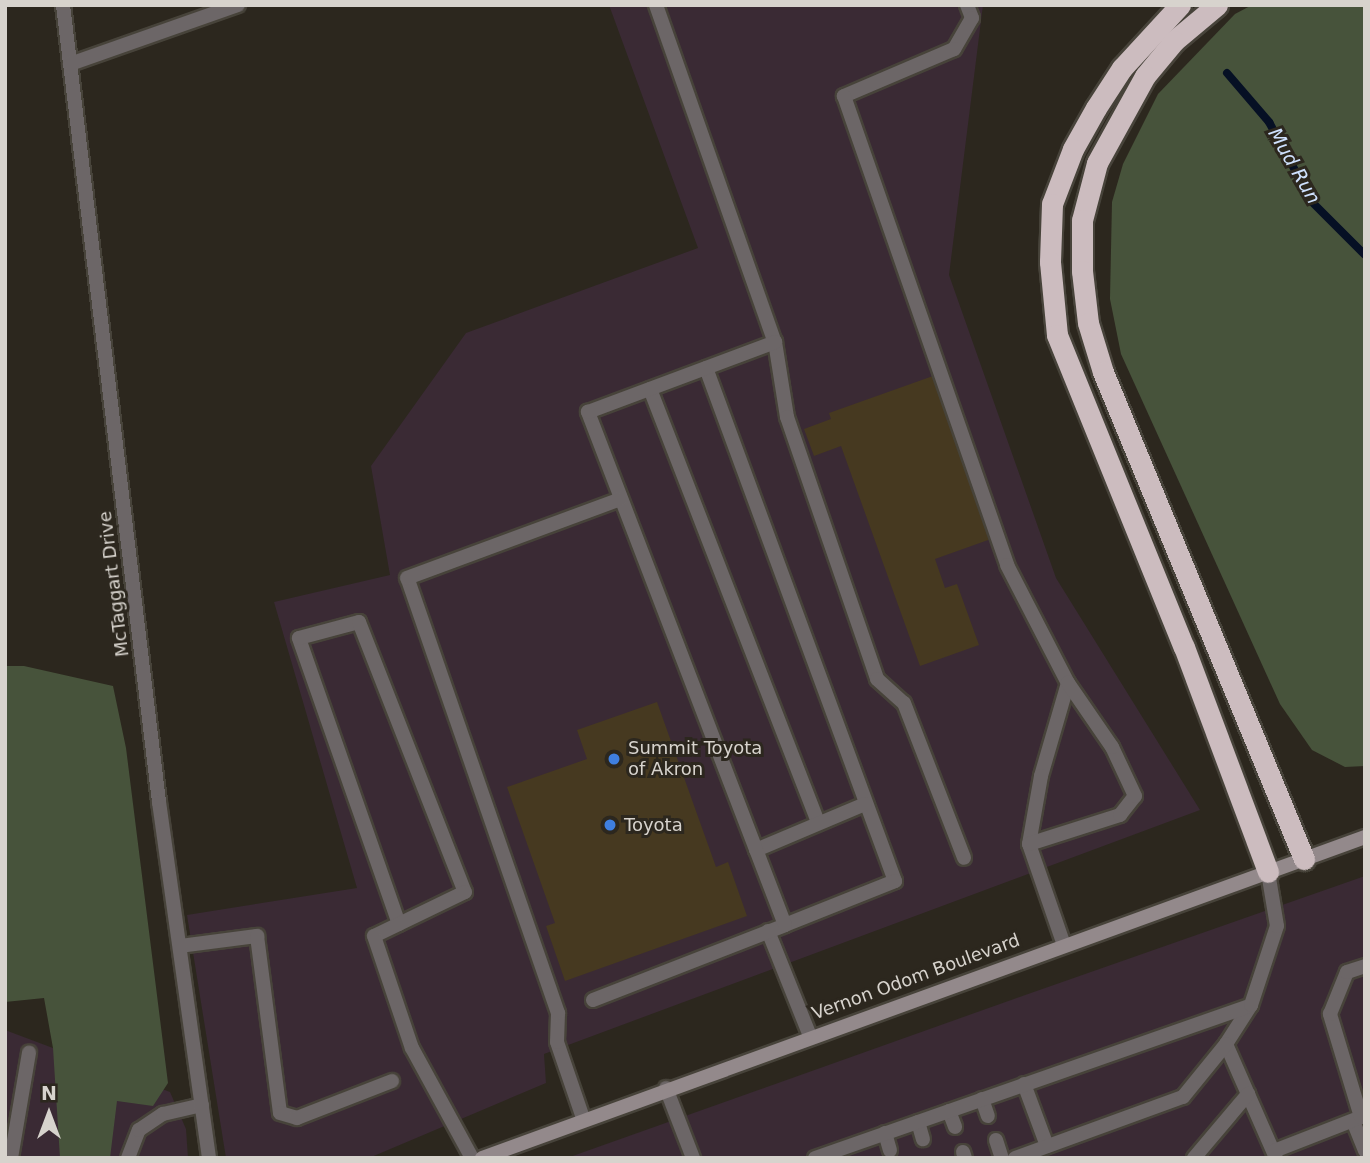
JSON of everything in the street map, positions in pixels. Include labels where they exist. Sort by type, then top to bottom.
[{"type":"highway","points":[[1180,5],[1122,68],[1073,149],[1052,204],[1050,261],[1057,335],[1184,647],[1268,872]]},
{"type":"highway","points":[[1217,5],[1174,41],[1145,76],[1097,163],[1082,220],[1082,271],[1088,323],[1103,372],[1304,859]]},
{"type":"main road","name":"Vernon Odom Boulevard","points":[[482,1158],[666,1087],[1365,837]]},
{"type":"street","name":"McTaggart Drive","points":[[63,5],[180,946],[209,1158]]},
{"type":"street","points":[[70,64],[238,5]]},
{"type":"street","points":[[656,5],[775,342],[787,417],[877,679],[905,703],[964,858]]},
{"type":"street","points":[[967,5],[972,18],[954,50],[844,96],[1007,565],[1068,683],[1112,747],[1135,796],[1119,815],[1029,844]]},
{"type":"street","points":[[775,342],[587,412],[785,925]]},
{"type":"street","points":[[593,1000],[895,881],[706,368]]},
{"type":"street","points":[[650,389],[818,823]]},
{"type":"street","points":[[583,1118],[557,1042],[558,1013],[407,578],[621,499]]},
{"type":"street","points":[[398,924],[299,638],[359,622],[465,892],[374,936],[412,1048],[472,1158]]},
{"type":"street","points":[[1064,945],[1029,844],[1041,776],[1068,683]]},
{"type":"street","points":[[757,850],[865,804]]},
{"type":"street","points":[[1016,1158],[1182,1097],[1226,1044],[1251,1005],[1277,926],[1268,872]]},
{"type":"street","points":[[768,931],[810,1036]]},
{"type":"street","points":[[180,946],[257,936],[280,1113],[297,1118],[393,1081]]},
{"type":"street","points":[[1226,1044],[1275,1154],[1361,1117],[1330,1014],[1347,972],[1365,966]]},
{"type":"street","points":[[818,1157],[856,1151],[884,1133],[1251,1005]]},
{"type":"street","points":[[11,1158],[29,1053]]},
{"type":"street","points":[[1024,1084],[1047,1146]]},
{"type":"street","points":[[666,1087],[693,1158]]},
{"type":"street","points":[[1194,1158],[1248,1094]]},
{"type":"street","points":[[982,1099],[988,1116]]},
{"type":"street","points":[[128,1158],[139,1130],[163,1114],[202,1105]]},
{"type":"street","points":[[949,1111],[955,1127]]},
{"type":"street","points":[[1353,1121],[1365,1151]]},
{"type":"street","points":[[918,1122],[923,1139]]},
{"type":"street","points":[[884,1133],[890,1150]]},
{"type":"street","points":[[996,1140],[1002,1158]]},
{"type":"shaded area","points":[[609,5],[983,5],[949,275],[1056,578],[1200,810],[544,1054],[546,1083],[369,1158],[226,1158],[187,915],[357,888],[274,602],[390,575],[371,466],[466,333],[698,248]]},
{"type":"shaded area","points":[[1365,876],[1365,1158],[567,1158],[1014,999]]},
{"type":"shaded area","points":[[5,1030],[170,1092],[186,1129],[188,1158],[5,1158]]},
{"type":"green space","points":[[1252,5],[1365,5],[1365,766],[1345,767],[1312,750],[1280,704],[1121,354],[1110,299],[1112,202],[1123,164],[1158,94],[1235,14]]},
{"type":"green space","points":[[5,666],[24,666],[113,686],[126,748],[168,1083],[153,1106],[117,1101],[110,1158],[60,1158],[53,1048],[44,998],[5,1002]]},
{"type":"building","points":[[933,376],[991,539],[935,559],[945,588],[957,584],[979,645],[920,666],[841,446],[814,456],[804,429],[831,419],[829,413]]},
{"type":"building","name":"Toyota","points":[[657,702],[716,867],[728,862],[747,916],[565,981],[546,926],[555,923],[507,787],[587,759],[577,730]]},
{"type":"waterway","name":"Mud Run","points":[[1227,73],[1269,122],[1312,202],[1365,255]]},
{"type":"place","name":"Summit Toyota of Akron","points":[[614,759]]},
{"type":"place","name":"Toyota","points":[[610,825]]}]
